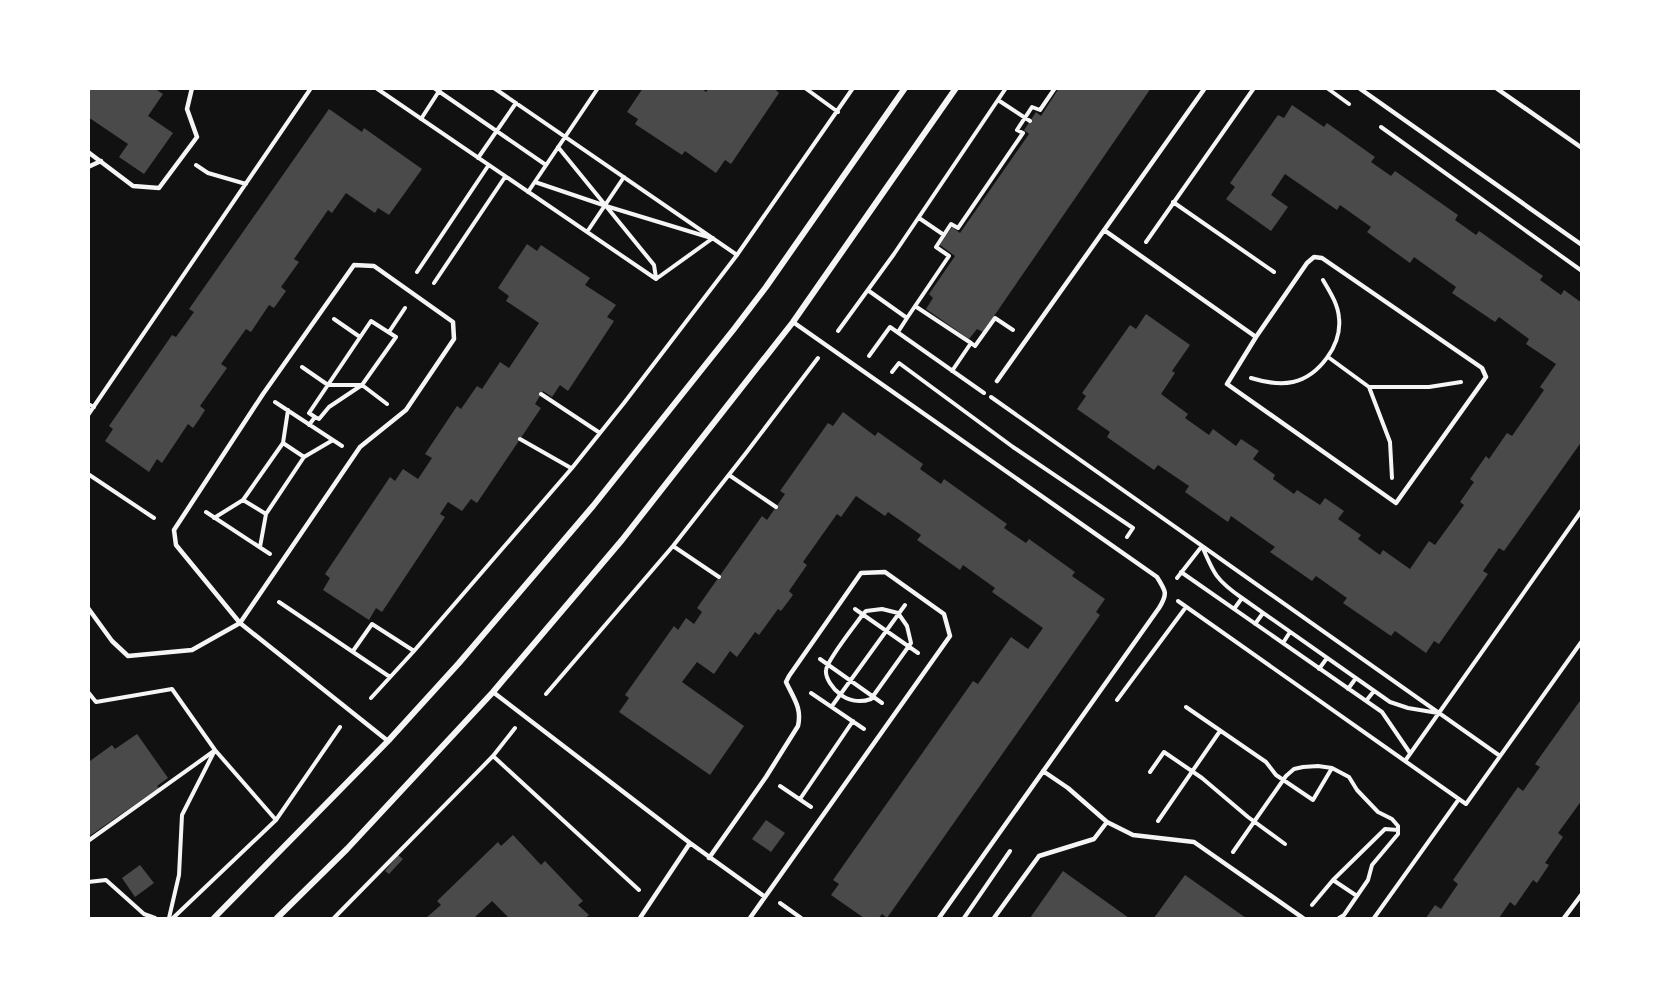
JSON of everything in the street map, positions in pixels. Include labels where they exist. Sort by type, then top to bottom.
[{"type":"street","points":[[214,918],[388,741],[459,663],[593,506],[766,287],[905,88]]},
{"type":"street","points":[[277,918],[347,849],[493,692],[628,532],[794,322],[956,88]]},
{"type":"lane","points":[[88,152],[133,186],[159,188],[196,137],[187,109],[192,88]]},
{"type":"lane","points":[[997,381],[1205,88]]},
{"type":"lane","points":[[1359,88],[1581,245]]},
{"type":"lane","points":[[1496,88],[1581,148]]},
{"type":"lane","points":[[88,167],[100,161]]},
{"type":"lane","points":[[1104,230],[1256,337]]},
{"type":"lane","points":[[1314,257],[1322,258],[1482,368],[1486,377],[1396,503],[1227,384],[1256,337],[1308,263],[1314,257]]},
{"type":"lane","points":[[88,608],[112,641],[128,656],[192,650],[240,623],[360,447],[406,410],[454,339],[453,322],[374,266],[354,265],[263,394],[174,530],[176,545],[240,623],[388,741]]},
{"type":"lane","points":[[794,322],[1157,577],[1166,592],[1165,600],[1160,608],[939,918]]},
{"type":"lane","points":[[710,858],[798,726],[800,709],[786,682],[861,573],[885,572],[944,614],[950,636],[750,918]]},
{"type":"lane","points":[[493,692],[690,843],[765,897]]},
{"type":"lane","points":[[1042,771],[1068,788],[1107,822],[1133,835],[1194,842],[1303,918]]},
{"type":"lane","points":[[994,918],[1039,856],[1094,839],[1107,822]]},
{"type":"lane","points":[[640,918],[690,843]]},
{"type":"lane","points":[[1564,918],[1581,894]]},
{"type":"path","points":[[88,415],[311,88]]},
{"type":"path","points":[[376,88],[656,279]]},
{"type":"path","points":[[434,88],[546,165]]},
{"type":"path","points":[[494,88],[737,255]]},
{"type":"path","points":[[528,192],[598,88]]},
{"type":"path","points":[[805,88],[838,112]]},
{"type":"path","points":[[371,698],[414,651],[600,433],[737,255],[853,88]]},
{"type":"path","points":[[838,331],[869,291],[1006,88]]},
{"type":"path","points":[[898,332],[950,256],[936,247],[951,224],[958,228],[1023,133],[1017,130],[1032,107],[1040,110],[1055,88]]},
{"type":"path","points":[[1160,221],[1254,88]]},
{"type":"path","points":[[1327,88],[1356,109]]},
{"type":"path","points":[[421,119],[440,90]]},
{"type":"path","points":[[998,100],[1030,121]]},
{"type":"path","points":[[478,158],[516,104]]},
{"type":"path","points":[[1374,122],[1581,271]]},
{"type":"path","points":[[558,147],[654,265],[656,279]]},
{"type":"path","points":[[183,156],[208,173],[246,184]]},
{"type":"path","points":[[417,272],[488,165]]},
{"type":"path","points":[[434,283],[505,177]]},
{"type":"path","points":[[587,232],[624,177]]},
{"type":"path","points":[[535,182],[713,238]]},
{"type":"path","points":[[1173,202],[1274,272]]},
{"type":"path","points":[[919,218],[944,235]]},
{"type":"path","points":[[656,279],[713,238]]},
{"type":"path","points":[[1232,376],[1265,382],[1293,381],[1317,369],[1328,357],[1338,334],[1340,320],[1333,298],[1321,276]]},
{"type":"path","points":[[869,291],[907,318]]},
{"type":"path","points":[[389,332],[406,305]]},
{"type":"path","points":[[915,306],[975,346],[995,318],[1016,332]]},
{"type":"path","points":[[322,310],[360,337]]},
{"type":"path","points":[[371,321],[389,332],[396,337],[362,384],[329,407],[319,419],[309,413],[371,321]]},
{"type":"path","points":[[890,327],[1500,756]]},
{"type":"path","points":[[952,371],[971,343]]},
{"type":"path","points":[[1328,357],[1370,387],[1390,442],[1392,479]]},
{"type":"path","points":[[289,358],[328,385],[362,384],[399,415]]},
{"type":"path","points":[[546,694],[673,546],[818,358]]},
{"type":"path","points":[[884,384],[899,363],[1013,447],[1132,528],[1119,551]]},
{"type":"path","points":[[1370,387],[1429,387],[1467,381]]},
{"type":"path","points":[[263,394],[355,454]]},
{"type":"path","points":[[541,394],[600,433]]},
{"type":"path","points":[[88,404],[94,407]]},
{"type":"path","points":[[214,518],[243,500],[283,443],[288,410]]},
{"type":"path","points":[[309,425],[315,417]]},
{"type":"path","points":[[520,439],[572,468]]},
{"type":"path","points":[[260,547],[266,514],[304,457],[333,440]]},
{"type":"path","points":[[283,443],[304,457]]},
{"type":"path","points":[[88,474],[154,518]]},
{"type":"path","points":[[729,475],[776,507]]},
{"type":"path","points":[[243,500],[266,514]]},
{"type":"path","points":[[192,503],[282,562]]},
{"type":"path","points":[[1405,761],[1581,510]]},
{"type":"path","points":[[673,546],[719,577]]},
{"type":"path","points":[[1202,546],[1166,592],[1466,804],[1581,641]]},
{"type":"path","points":[[1202,546],[1214,574],[1225,586],[1263,613],[1390,702],[1408,708],[1439,713]]},
{"type":"path","points":[[1181,572],[1382,712],[1410,753]]},
{"type":"path","points":[[832,706],[914,592]]},
{"type":"path","points":[[1234,609],[1242,598]]},
{"type":"path","points":[[842,600],[931,662]]},
{"type":"path","points":[[279,602],[390,676]]},
{"type":"path","points":[[1115,703],[1186,607]]},
{"type":"path","points":[[882,609],[898,613],[907,626],[911,643],[871,699],[864,702],[847,699],[834,688],[826,675],[827,664],[866,611],[882,609]]},
{"type":"path","points":[[1255,624],[1263,613]]},
{"type":"path","points":[[353,651],[372,624],[414,651]]},
{"type":"path","points":[[1283,643],[1290,632]]},
{"type":"path","points":[[807,650],[896,712]]},
{"type":"path","points":[[1319,669],[1327,657]]},
{"type":"path","points":[[789,676],[878,737]]},
{"type":"path","points":[[1348,689],[1356,678]]},
{"type":"path","points":[[88,692],[96,702],[172,689],[215,750],[276,820]]},
{"type":"path","points":[[1366,701],[1374,691]]},
{"type":"path","points":[[1186,706],[1266,762],[1276,775],[1312,800],[1332,768]]},
{"type":"path","points":[[800,799],[853,721]]},
{"type":"path","points":[[334,918],[493,756],[519,723]]},
{"type":"path","points":[[171,918],[276,820],[340,727]]},
{"type":"path","points":[[1149,837],[1220,731]]},
{"type":"path","points":[[88,842],[215,750]]},
{"type":"path","points":[[171,918],[179,875],[182,815],[215,750]]},
{"type":"path","points":[[1150,772],[1164,752],[1193,771],[1285,844]]},
{"type":"path","points":[[493,756],[639,890]]},
{"type":"path","points":[[1225,864],[1283,780],[1294,769],[1318,766],[1332,768],[1348,777],[1367,802],[1378,812],[1392,819],[1398,826],[1398,834],[1394,841],[1372,865],[1368,880],[1344,915],[1339,918]]},
{"type":"path","points":[[766,777],[823,814]]},
{"type":"path","points":[[1374,918],[1459,799]]},
{"type":"path","points":[[1296,914],[1313,904],[1384,829],[1398,830]]},
{"type":"path","points":[[964,918],[1011,849]]},
{"type":"path","points":[[88,882],[106,880],[144,914],[155,918]]},
{"type":"path","points":[[1334,880],[1357,896]]},
{"type":"path","points":[[765,897],[783,905],[801,918]]},
{"type":"building","points":[[88,88],[154,88],[163,94],[148,116],[173,133],[144,174],[119,157],[128,144],[88,117]]},
{"type":"building","points":[[643,88],[701,88],[706,92],[709,88],[774,88],[779,93],[731,164],[725,160],[716,173],[685,151],[682,155],[635,124],[638,119],[627,112]]},
{"type":"building","points":[[1059,88],[1151,88],[983,332],[977,329],[969,339],[926,309],[933,298],[929,294],[955,256],[940,245],[952,227],[960,233],[1029,134],[1024,130],[1036,112],[1041,116]]},
{"type":"building","points":[[1292,105],[1324,127],[1327,123],[1375,157],[1371,162],[1391,176],[1395,171],[1458,215],[1455,220],[1476,235],[1479,231],[1543,276],[1540,280],[1561,295],[1564,290],[1582,303],[1582,441],[1504,551],[1499,548],[1483,571],[1488,574],[1439,644],[1434,641],[1426,653],[1395,631],[1391,636],[1343,603],[1347,598],[1316,576],[1312,581],[1270,552],[1275,547],[1231,516],[1228,522],[1185,492],[1189,486],[1158,465],[1154,470],[1107,437],[1110,432],[1077,409],[1086,396],[1082,393],[1130,325],[1136,329],[1146,314],[1190,345],[1172,371],[1175,373],[1161,394],[1188,414],[1185,418],[1209,435],[1213,429],[1236,446],[1241,439],[1259,451],[1253,459],[1275,475],[1273,479],[1294,494],[1297,490],[1320,505],[1325,498],[1344,511],[1338,519],[1361,535],[1358,539],[1380,555],[1383,550],[1410,569],[1429,541],[1435,545],[1464,505],[1460,502],[1474,482],[1470,479],[1486,456],[1489,459],[1507,433],[1512,436],[1544,390],[1540,387],[1556,364],[1526,344],[1529,339],[1499,317],[1495,322],[1452,293],[1456,287],[1414,257],[1410,263],[1367,232],[1371,227],[1340,205],[1337,210],[1285,174],[1271,195],[1288,207],[1271,231],[1226,199],[1235,187],[1230,183],[1278,115],[1284,118]]},
{"type":"building","points":[[329,109],[362,132],[364,128],[422,169],[389,215],[378,208],[375,213],[346,193],[332,213],[328,210],[294,259],[299,262],[281,287],[286,291],[274,308],[269,305],[251,332],[246,329],[221,364],[227,368],[200,406],[205,410],[200,418],[193,428],[188,424],[162,463],[157,459],[149,472],[105,441],[113,429],[109,426],[172,335],[176,337],[194,312],[189,309]]},
{"type":"building","points":[[527,244],[537,251],[541,245],[590,278],[585,285],[616,305],[607,317],[614,321],[568,391],[560,385],[552,397],[543,391],[535,404],[541,408],[477,503],[471,499],[462,511],[448,502],[440,514],[445,517],[382,612],[376,608],[369,620],[323,590],[330,578],[325,574],[390,477],[395,481],[403,469],[418,479],[432,458],[425,454],[457,406],[461,409],[477,386],[482,389],[500,362],[509,368],[539,323],[506,301],[509,296],[498,288]]},
{"type":"building","points":[[843,412],[875,436],[878,432],[923,464],[920,469],[941,484],[944,479],[1007,524],[1004,528],[1026,543],[1029,539],[1075,572],[1072,576],[1105,599],[1096,612],[1100,615],[887,918],[882,914],[879,918],[864,918],[831,895],[839,884],[833,880],[973,681],[978,684],[1011,637],[1028,649],[1043,628],[992,592],[995,588],[963,565],[960,570],[917,540],[921,535],[888,512],[885,516],[856,496],[841,517],[837,514],[803,562],[807,565],[789,591],[793,595],[781,611],[778,609],[759,635],[755,632],[737,657],[730,651],[714,674],[697,662],[682,682],[744,726],[710,775],[619,712],[629,698],[625,695],[674,626],[678,630],[686,618],[694,624],[702,612],[697,608],[762,516],[767,520],[785,494],[780,491],[828,423],[833,426]]},
{"type":"building","points":[[1582,698],[1582,800],[1558,833],[1563,837],[1545,863],[1549,865],[1537,883],[1533,880],[1515,906],[1510,902],[1499,918],[1426,918],[1435,905],[1441,909],[1458,884],[1453,880],[1518,787],[1523,791],[1540,767],[1535,764]]},
{"type":"building","points":[[137,734],[168,778],[157,786],[159,788],[88,837],[88,759],[90,761],[112,745],[115,749]]},
{"type":"building","points":[[766,820],[785,833],[771,852],[752,839]]},
{"type":"building","points":[[513,835],[541,865],[545,861],[583,901],[578,905],[589,915],[585,918],[509,918],[492,901],[474,918],[426,918],[441,905],[437,901],[498,842],[501,846]]},
{"type":"building","points":[[398,855],[403,859],[389,874],[385,871]]},
{"type":"building","points":[[140,865],[154,883],[135,897],[122,878]]},
{"type":"building","points":[[1063,871],[1129,918],[1030,918]]},
{"type":"building","points":[[1185,875],[1246,918],[1154,918]]}]
